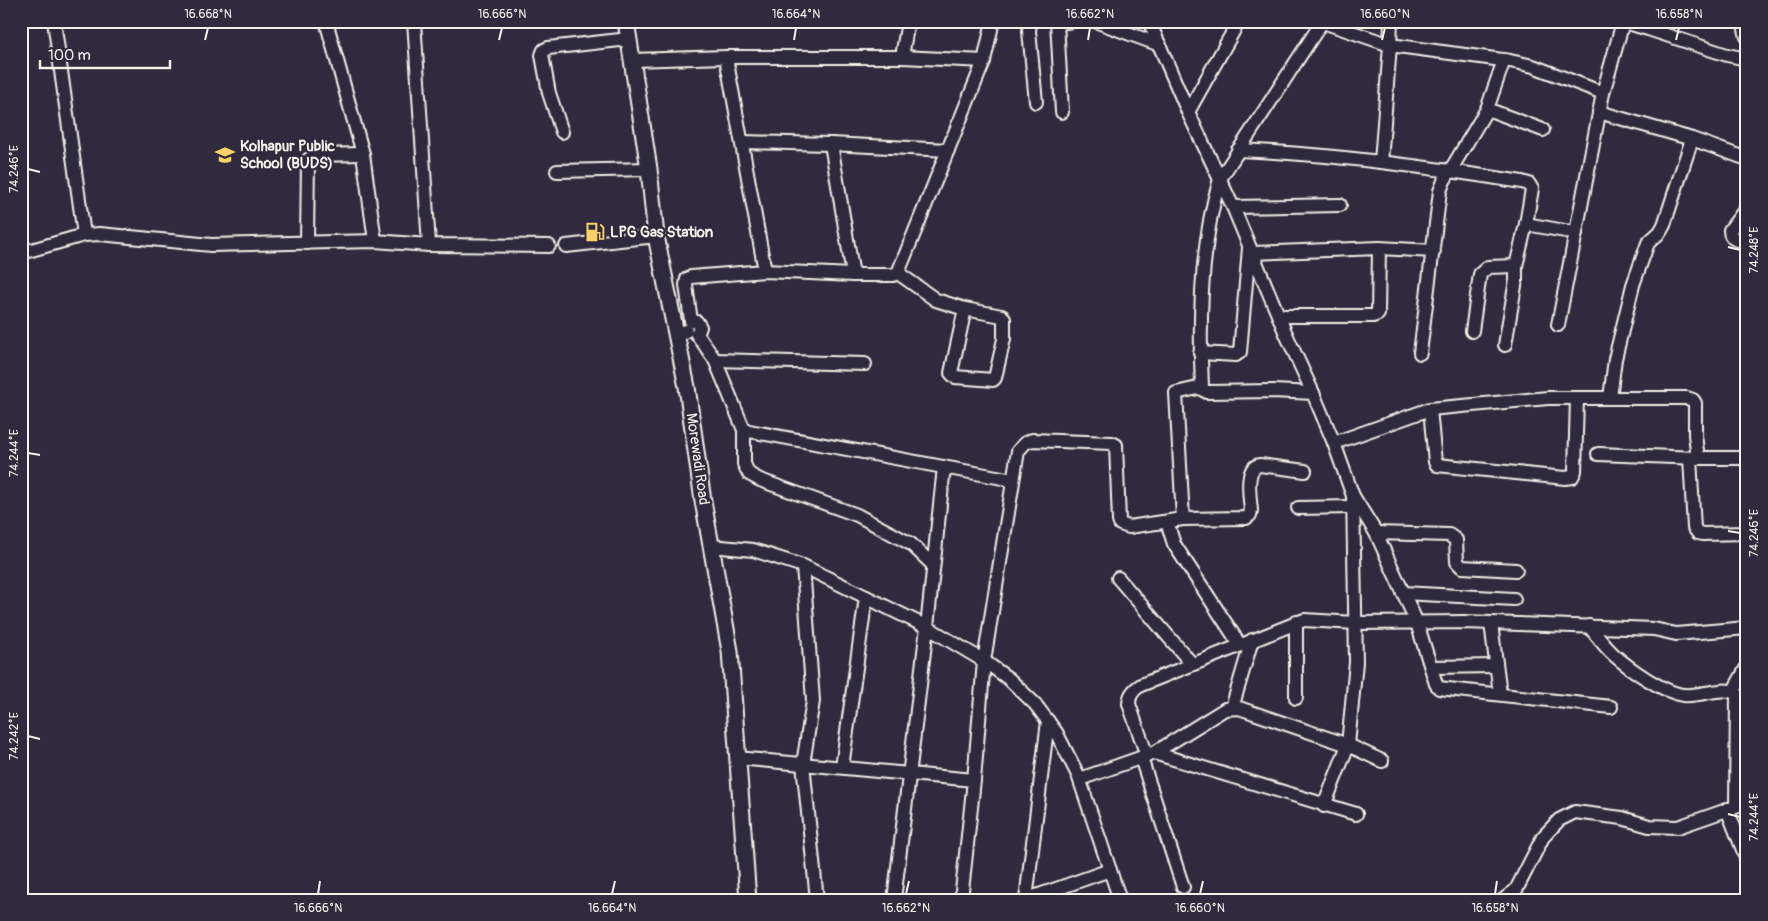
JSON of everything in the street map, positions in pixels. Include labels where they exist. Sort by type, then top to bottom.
[{"type":"main road","name":"Morewadi Road","points":[[626,21],[634,60],[656,236],[688,330],[691,415],[730,651],[748,900]]},
{"type":"street","points":[[54,21],[84,235]]},
{"type":"street","points":[[326,21],[363,154],[375,241]]},
{"type":"street","points":[[414,21],[429,246]]},
{"type":"street","points":[[902,58],[908,21]]},
{"type":"street","points":[[933,565],[911,544],[857,515],[760,480],[749,474],[744,464],[744,430],[715,360],[688,330],[686,285],[687,280],[691,277],[765,271],[853,275],[893,275],[898,273],[984,62],[993,21]]},
{"type":"street","points":[[1030,21],[1029,32],[1036,102]]},
{"type":"street","points":[[1062,112],[1058,22],[1073,21]]},
{"type":"street","points":[[1095,21],[1160,45]]},
{"type":"street","points":[[1148,21],[1233,207],[1313,393],[1334,443],[1353,501],[1356,662],[1348,744],[1324,806]]},
{"type":"street","points":[[1188,112],[1240,21]]},
{"type":"street","points":[[1381,162],[1391,21]]},
{"type":"street","points":[[1743,21],[1747,36]]},
{"type":"street","points":[[1313,393],[1273,391],[1208,392],[1203,390],[1202,387],[1200,353],[1204,266],[1216,191],[1220,179],[1321,22],[1390,45],[1504,60],[1533,66],[1603,93]]},
{"type":"street","points":[[1558,324],[1603,93],[1622,22],[1650,25],[1727,55],[1747,59]]},
{"type":"street","points":[[562,132],[549,93],[542,56],[544,50],[629,39]]},
{"type":"street","points":[[726,57],[765,271]]},
{"type":"street","points":[[634,60],[726,57],[902,58],[984,62]]},
{"type":"street","points":[[1420,352],[1440,191],[1487,109],[1504,60]]},
{"type":"street","points":[[1487,109],[1543,130]]},
{"type":"street","points":[[1600,112],[1692,139],[1747,159]]},
{"type":"street","points":[[1610,398],[1615,359],[1633,285],[1648,243],[1660,232],[1664,225],[1692,139]]},
{"type":"street","points":[[742,142],[948,150]]},
{"type":"street","points":[[831,144],[853,275]]},
{"type":"street","points":[[1238,150],[1292,152],[1381,162],[1452,171],[1529,184],[1532,189],[1516,266],[1516,280],[1505,345]]},
{"type":"street","points":[[307,242],[308,160],[316,155],[363,154]]},
{"type":"street","points":[[557,171],[649,169]]},
{"type":"street","points":[[1233,207],[1340,205]]},
{"type":"street","points":[[1747,207],[1732,226],[1730,234],[1733,239],[1747,241]]},
{"type":"street","points":[[1526,224],[1576,233]]},
{"type":"street","points":[[21,253],[84,235],[112,235],[210,244],[375,241],[429,246],[549,246]]},
{"type":"street","points":[[566,246],[656,236]]},
{"type":"street","points":[[1251,249],[1379,248],[1434,251]]},
{"type":"street","points":[[1280,316],[1374,316],[1378,314],[1379,248]]},
{"type":"street","points":[[1200,353],[1236,355],[1240,352],[1251,249]]},
{"type":"street","points":[[1472,331],[1480,274],[1488,266],[1516,266]]},
{"type":"street","points":[[898,273],[936,300],[965,309],[1002,316],[1004,319],[1004,339],[993,380],[956,377],[951,373],[965,309]]},
{"type":"street","points":[[715,360],[865,364]]},
{"type":"street","points":[[1183,520],[1176,393],[1202,387]]},
{"type":"street","points":[[1334,443],[1430,409],[1548,398],[1687,398],[1695,403],[1694,528],[1698,533],[1703,534],[1747,533]]},
{"type":"street","points":[[1430,409],[1435,462],[1437,465],[1565,478],[1572,476],[1575,471],[1577,398]]},
{"type":"street","points":[[744,430],[1013,480]]},
{"type":"street","points":[[961,900],[984,661],[1018,451],[1032,440],[1112,443],[1116,445],[1119,521],[1120,524],[1129,527],[1183,520],[1246,518],[1250,515],[1250,476],[1251,470],[1255,465],[1260,464],[1305,471]]},
{"type":"street","points":[[1598,454],[1747,458]]},
{"type":"street","points":[[894,900],[944,467]]},
{"type":"street","points":[[1298,508],[1353,501]]},
{"type":"street","points":[[1353,501],[1376,533],[1417,623],[1436,684],[1440,688],[1611,707]]},
{"type":"street","points":[[1167,522],[1174,544],[1240,645]]},
{"type":"street","points":[[1376,533],[1449,535],[1456,540],[1457,562],[1462,567],[1516,570]]},
{"type":"street","points":[[712,546],[753,550],[803,566],[927,627],[984,661],[1009,679],[1034,704],[1056,732],[1080,779],[1120,900]]},
{"type":"street","points":[[803,566],[813,701],[803,764],[817,900]]},
{"type":"street","points":[[1118,578],[1192,664]]},
{"type":"street","points":[[1403,593],[1514,599]]},
{"type":"street","points":[[842,768],[866,597]]},
{"type":"street","points":[[1183,887],[1148,756],[1129,704],[1130,695],[1133,690],[1141,685],[1296,622],[1313,619],[1356,623],[1490,623],[1588,626],[1654,629],[1676,634],[1747,628]]},
{"type":"street","points":[[1296,622],[1296,698]]},
{"type":"street","points":[[1490,623],[1500,694]]},
{"type":"street","points":[[1588,626],[1614,655],[1669,692],[1685,695],[1729,690],[1738,694],[1737,806],[1747,860]]},
{"type":"street","points":[[1232,708],[1252,640]]},
{"type":"street","points":[[1431,667],[1496,666]]},
{"type":"street","points":[[1734,692],[1747,667]]},
{"type":"street","points":[[1080,779],[1148,756],[1225,709],[1232,708],[1239,708],[1348,744],[1382,761]]},
{"type":"street","points":[[1048,721],[1026,900],[1110,870]]},
{"type":"street","points":[[1148,756],[1356,814]]},
{"type":"street","points":[[737,758],[974,780]]},
{"type":"street","points":[[1504,900],[1516,890],[1543,837],[1559,820],[1575,812],[1622,818],[1649,826],[1678,827],[1737,806]]},
{"type":"place","name":"Kolhapur Public School (BUDS)","points":[[225,155]]},
{"type":"place","name":"LPG Gas Station","points":[[595,232]]}]
